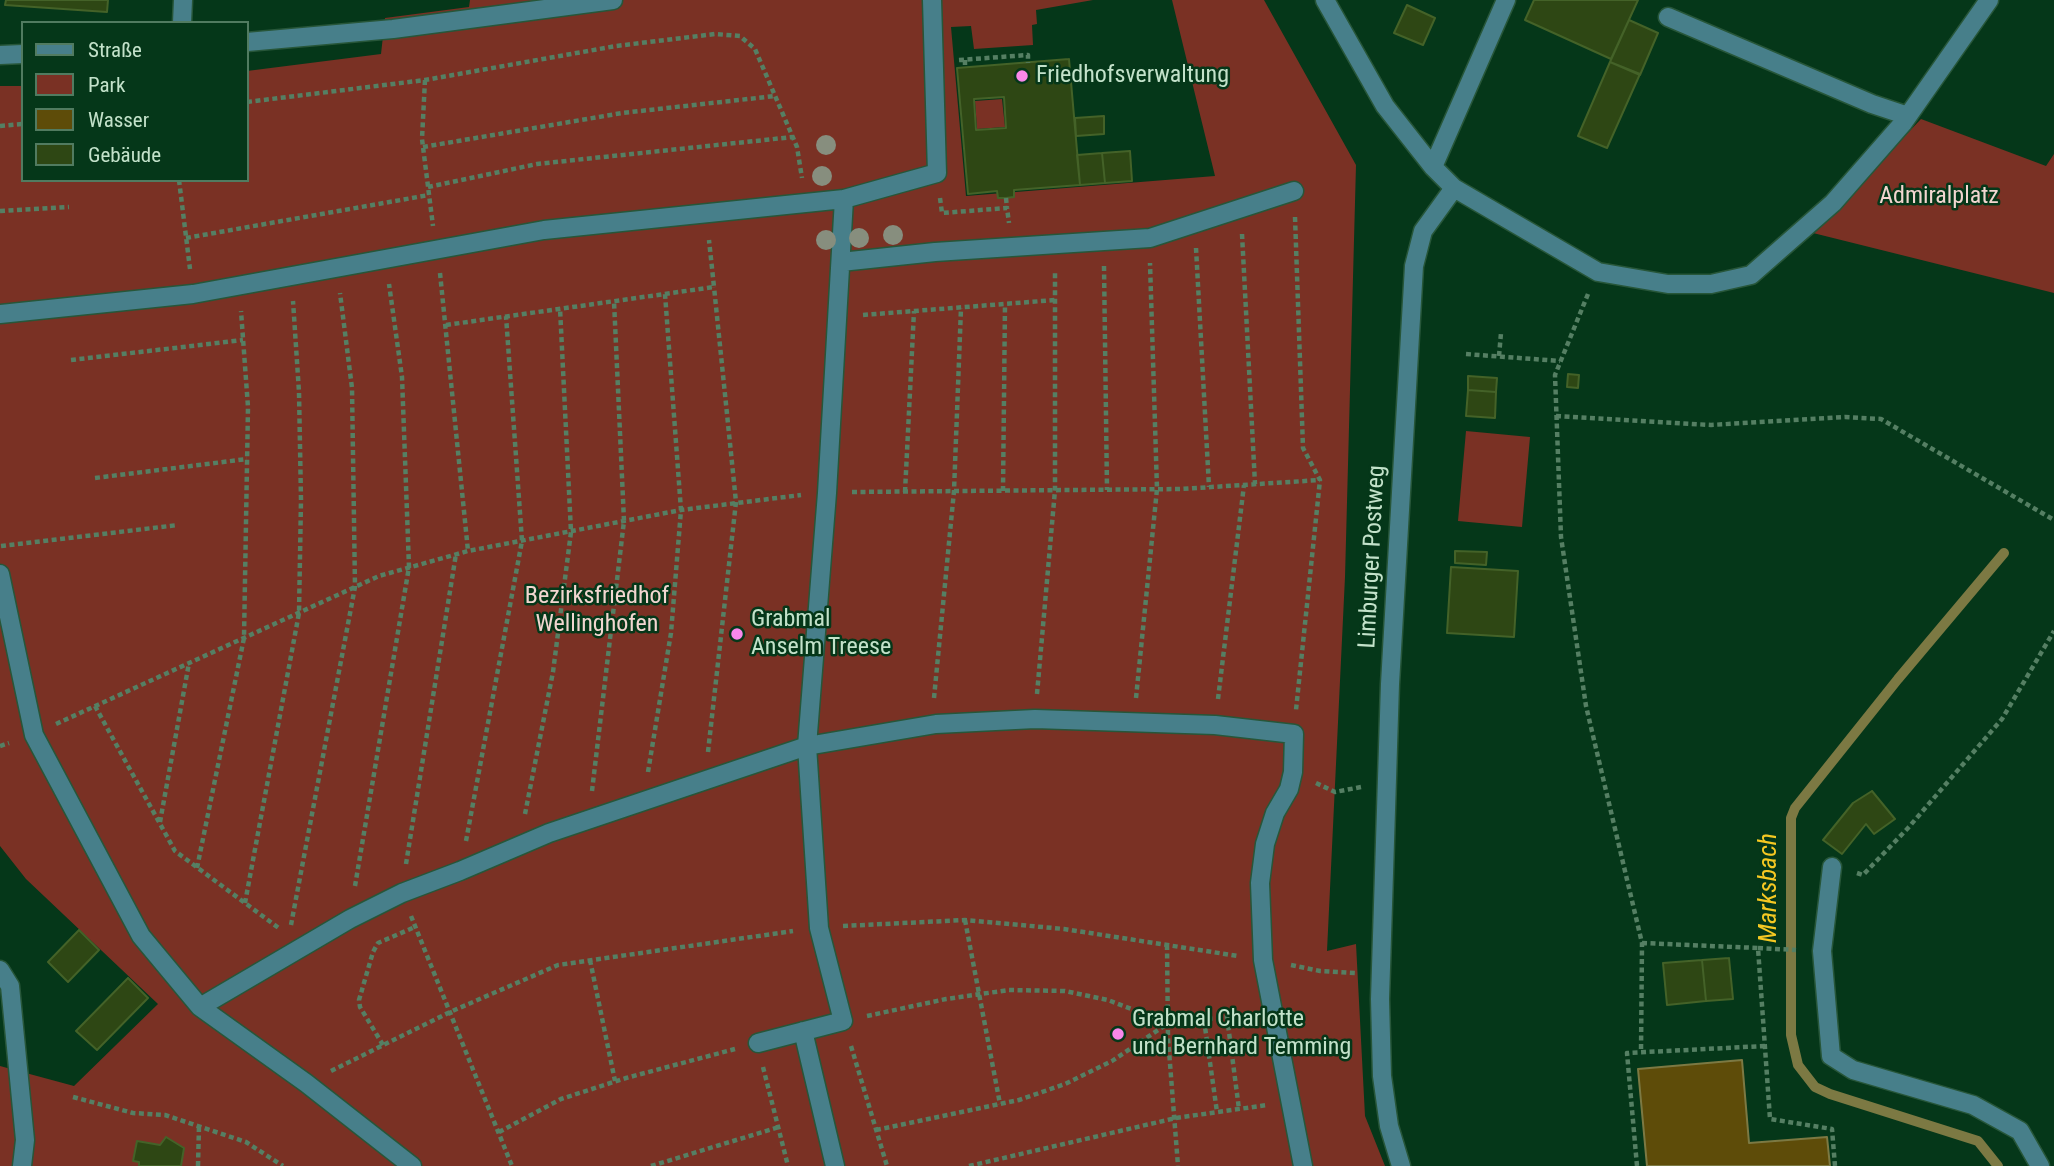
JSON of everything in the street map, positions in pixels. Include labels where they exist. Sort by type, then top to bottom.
[{"type":"street","points":[[182,21],[183,0]]},
{"type":"street","points":[[248,42],[393,29],[613,0]]},
{"type":"street","points":[[0,314],[193,294],[544,230],[844,199],[937,173],[932,0]]},
{"type":"street","points":[[1325,0],[1385,106],[1433,167],[1454,188],[1533,245],[1598,272],[1668,284],[1711,284],[1751,275],[1833,202],[1908,116],[1989,0]]},
{"type":"street","points":[[1433,167],[1506,0]]},
{"type":"street","points":[[1668,17],[1872,104],[1908,116]]},
{"type":"street","points":[[0,55],[21,54]]},
{"type":"street","name":"Limburger Postweg","points":[[1401,1166],[1389,1126],[1382,1076],[1381,975],[1390,684],[1414,266],[1423,231],[1454,188]]},
{"type":"street","points":[[841,262],[1150,238],[1294,191]]},
{"type":"street","points":[[758,1043],[843,1021],[819,928],[807,746],[827,492],[844,199]]},
{"type":"street","points":[[0,574],[34,735],[141,936],[200,1007],[306,1083],[412,1166]]},
{"type":"street","points":[[200,1007],[350,919],[402,893],[589,819],[807,746],[931,724],[1035,719],[1215,725],[1294,734],[1293,772],[1289,789],[1275,813],[1265,844],[1260,883],[1263,960],[1303,1166]]},
{"type":"street","points":[[1832,867],[1822,951],[1831,1056],[1853,1070],[1973,1105],[2020,1131],[2040,1166]]},
{"type":"street","points":[[0,970],[10,986],[25,1140],[22,1166]]},
{"type":"street","points":[[803,1031],[835,1166]]},
{"type":"path","points":[[248,102],[425,80],[616,46],[715,34],[740,36],[755,49],[797,147],[805,203]]},
{"type":"path","points":[[934,61],[1028,55],[1028,63]]},
{"type":"path","points":[[965,60],[965,68]]},
{"type":"path","points":[[425,80],[423,147],[446,325],[468,551]]},
{"type":"path","points":[[423,147],[622,113],[775,96]]},
{"type":"path","points":[[0,126],[21,124]]},
{"type":"path","points":[[428,187],[537,164],[793,137]]},
{"type":"path","points":[[937,173],[942,213],[1007,208]]},
{"type":"path","points":[[179,182],[193,294]]},
{"type":"path","points":[[1294,191],[1303,449],[1320,480],[1294,734]]},
{"type":"path","points":[[186,238],[429,195]]},
{"type":"path","points":[[1006,198],[1011,247]]},
{"type":"path","points":[[0,211],[69,207]]},
{"type":"path","points":[[1240,209],[1255,484]]},
{"type":"path","points":[[705,780],[736,502],[706,214]]},
{"type":"path","points":[[1195,223],[1209,487]]},
{"type":"path","points":[[1134,722],[1157,489],[1150,238]]},
{"type":"path","points":[[1103,241],[1107,490]]},
{"type":"path","points":[[1035,719],[1055,490],[1055,244]]},
{"type":"path","points":[[350,919],[409,567],[402,377],[385,259]]},
{"type":"path","points":[[95,706],[175,851],[289,935],[355,587],[352,388],[336,268]]},
{"type":"path","points":[[1598,272],[1555,375],[1561,537],[1586,706],[1642,943],[1641,1052]]},
{"type":"path","points":[[245,902],[299,612],[299,405],[292,276]]},
{"type":"path","points":[[197,868],[244,638],[248,407],[239,286]]},
{"type":"path","points":[[446,325],[714,287]]},
{"type":"path","points":[[644,801],[671,633],[681,510],[665,294]]},
{"type":"path","points":[[838,317],[1055,300]]},
{"type":"path","points":[[589,819],[624,521],[614,301]]},
{"type":"path","points":[[1003,491],[1005,304]]},
{"type":"path","points":[[931,724],[954,491],[961,307]]},
{"type":"path","points":[[519,846],[553,671],[571,532],[560,308]]},
{"type":"path","points":[[905,492],[914,312]]},
{"type":"path","points":[[460,871],[522,541],[506,316]]},
{"type":"path","points":[[1499,356],[1501,333]]},
{"type":"path","points":[[71,360],[243,340]]},
{"type":"path","points":[[1466,354],[1560,361]]},
{"type":"path","points":[[1556,416],[1711,425],[1845,417],[1881,419],[2054,520]]},
{"type":"path","points":[[95,478],[247,459]]},
{"type":"path","points":[[34,735],[379,576],[468,551],[681,510],[827,492],[1157,489],[1320,480]]},
{"type":"path","points":[[1215,725],[1244,485]]},
{"type":"path","points":[[0,546],[178,526]]},
{"type":"path","points":[[456,554],[402,893],[512,1166]]},
{"type":"path","points":[[1832,867],[1863,875],[1872,866],[2002,719],[2054,631]]},
{"type":"path","points":[[159,823],[189,663]]},
{"type":"path","points":[[1293,772],[1335,792],[1362,787],[1387,789]]},
{"type":"path","points":[[965,920],[999,1104]]},
{"type":"path","points":[[306,1083],[450,1012],[558,965],[819,928],[965,920],[1064,929],[1320,971],[1381,975]]},
{"type":"path","points":[[383,1045],[360,1007],[359,1000],[378,943],[415,927]]},
{"type":"path","points":[[1642,943],[1822,951]]},
{"type":"path","points":[[1167,945],[1168,1023],[1178,1166]]},
{"type":"path","points":[[1758,948],[1770,1119],[1832,1129],[1835,1166]]},
{"type":"path","points":[[590,960],[615,1082]]},
{"type":"path","points":[[887,1166],[843,1021],[946,999],[1009,990],[1065,991],[1108,1000],[1168,1023],[1273,1012]]},
{"type":"path","points":[[1227,1017],[1239,1109]]},
{"type":"path","points":[[1204,1020],[1217,1112]]},
{"type":"path","points":[[876,1130],[1019,1100],[1066,1084],[1112,1061],[1168,1023]]},
{"type":"path","points":[[499,1132],[561,1099],[758,1043],[788,1166]]},
{"type":"path","points":[[1637,1166],[1627,1053],[1765,1046]]},
{"type":"path","points":[[73,1097],[133,1113],[165,1115],[199,1126],[247,1142],[283,1166]]},
{"type":"path","points":[[969,1166],[1175,1118],[1290,1101]]},
{"type":"path","points":[[198,1166],[199,1126]]},
{"type":"path","points":[[651,1166],[779,1127]]},
{"type":"green space","name":"Bezirksfriedhof Wellinghofen","points":[[470,0],[1093,0],[1036,10],[1037,24],[1032,25],[1033,45],[974,49],[971,26],[951,27],[966,196],[1215,176],[1172,0],[1264,0],[1356,165],[1345,577],[1327,951],[1356,944],[1365,1116],[1385,1166],[0,1166],[0,1066],[74,1086],[158,1004],[26,879],[0,846],[0,86],[21,86],[21,182],[248,182],[248,71],[381,54],[385,18],[469,7]]},
{"type":"green space","points":[[1002,99],[1005,127],[977,129],[975,101]]},
{"type":"green space","name":"Admiralplatz","points":[[1921,119],[2046,166],[2054,154],[2054,293],[1813,233]]},
{"type":"green space","points":[[1466,431],[1530,437],[1522,527],[1458,521]]},
{"type":"water","points":[[1742,1060],[1749,1143],[1827,1137],[1830,1166],[1647,1166],[1638,1069]]},
{"type":"building","points":[[6,0],[108,0],[107,12],[5,5]]},
{"type":"building","points":[[1534,0],[1638,0],[1611,59],[1525,20]]},
{"type":"building","points":[[1407,5],[1435,18],[1423,45],[1394,33]]},
{"type":"building","points":[[1629,20],[1658,33],[1640,75],[1610,62]]},
{"type":"building","points":[[1069,59],[1080,185],[1014,190],[1014,197],[1006,198],[998,198],[997,191],[968,194],[957,68]],"holes":[[[1004,97],[1006,128],[976,130],[974,99]]]},
{"type":"building","points":[[1610,62],[1640,74],[1607,148],[1578,136]]},
{"type":"building","points":[[1104,116],[1104,134],[1076,136],[1075,118]]},
{"type":"building","points":[[1130,151],[1132,181],[1105,183],[1102,153]]},
{"type":"building","points":[[1102,153],[1105,183],[1080,185],[1077,155]]},
{"type":"building","points":[[1568,374],[1579,375],[1578,388],[1567,387]]},
{"type":"building","points":[[1468,376],[1497,378],[1496,392],[1468,390]]},
{"type":"building","points":[[1468,390],[1496,392],[1495,418],[1466,416]]},
{"type":"building","points":[[1455,551],[1487,552],[1486,565],[1455,563]]},
{"type":"building","points":[[1451,567],[1518,571],[1514,637],[1447,633]]},
{"type":"building","points":[[1872,791],[1895,819],[1874,834],[1866,824],[1842,854],[1823,840],[1853,803]]},
{"type":"building","points":[[79,930],[99,950],[68,982],[48,962]]},
{"type":"building","points":[[1729,958],[1733,999],[1706,1001],[1702,960]]},
{"type":"building","points":[[1702,960],[1706,1001],[1667,1005],[1663,963]]},
{"type":"building","points":[[128,978],[148,998],[97,1050],[76,1031]]},
{"type":"building","points":[[166,1137],[184,1148],[181,1166],[139,1166],[139,1162],[133,1161],[137,1141],[160,1145]]},
{"type":"waterway","name":"Marksbach","points":[[1998,1166],[1978,1141],[1830,1094],[1815,1087],[1798,1065],[1791,1035],[1791,818],[1795,808],[1898,679],[2004,553]]},
{"type":"place","name":"Friedhofsverwaltung","points":[[1022,76]]},
{"type":"place","name":"Grabmal Anselm Treese","points":[[737,634]]},
{"type":"place","name":"Grabmal Charlotte und Bernhard Temming","points":[[1118,1034]]}]
